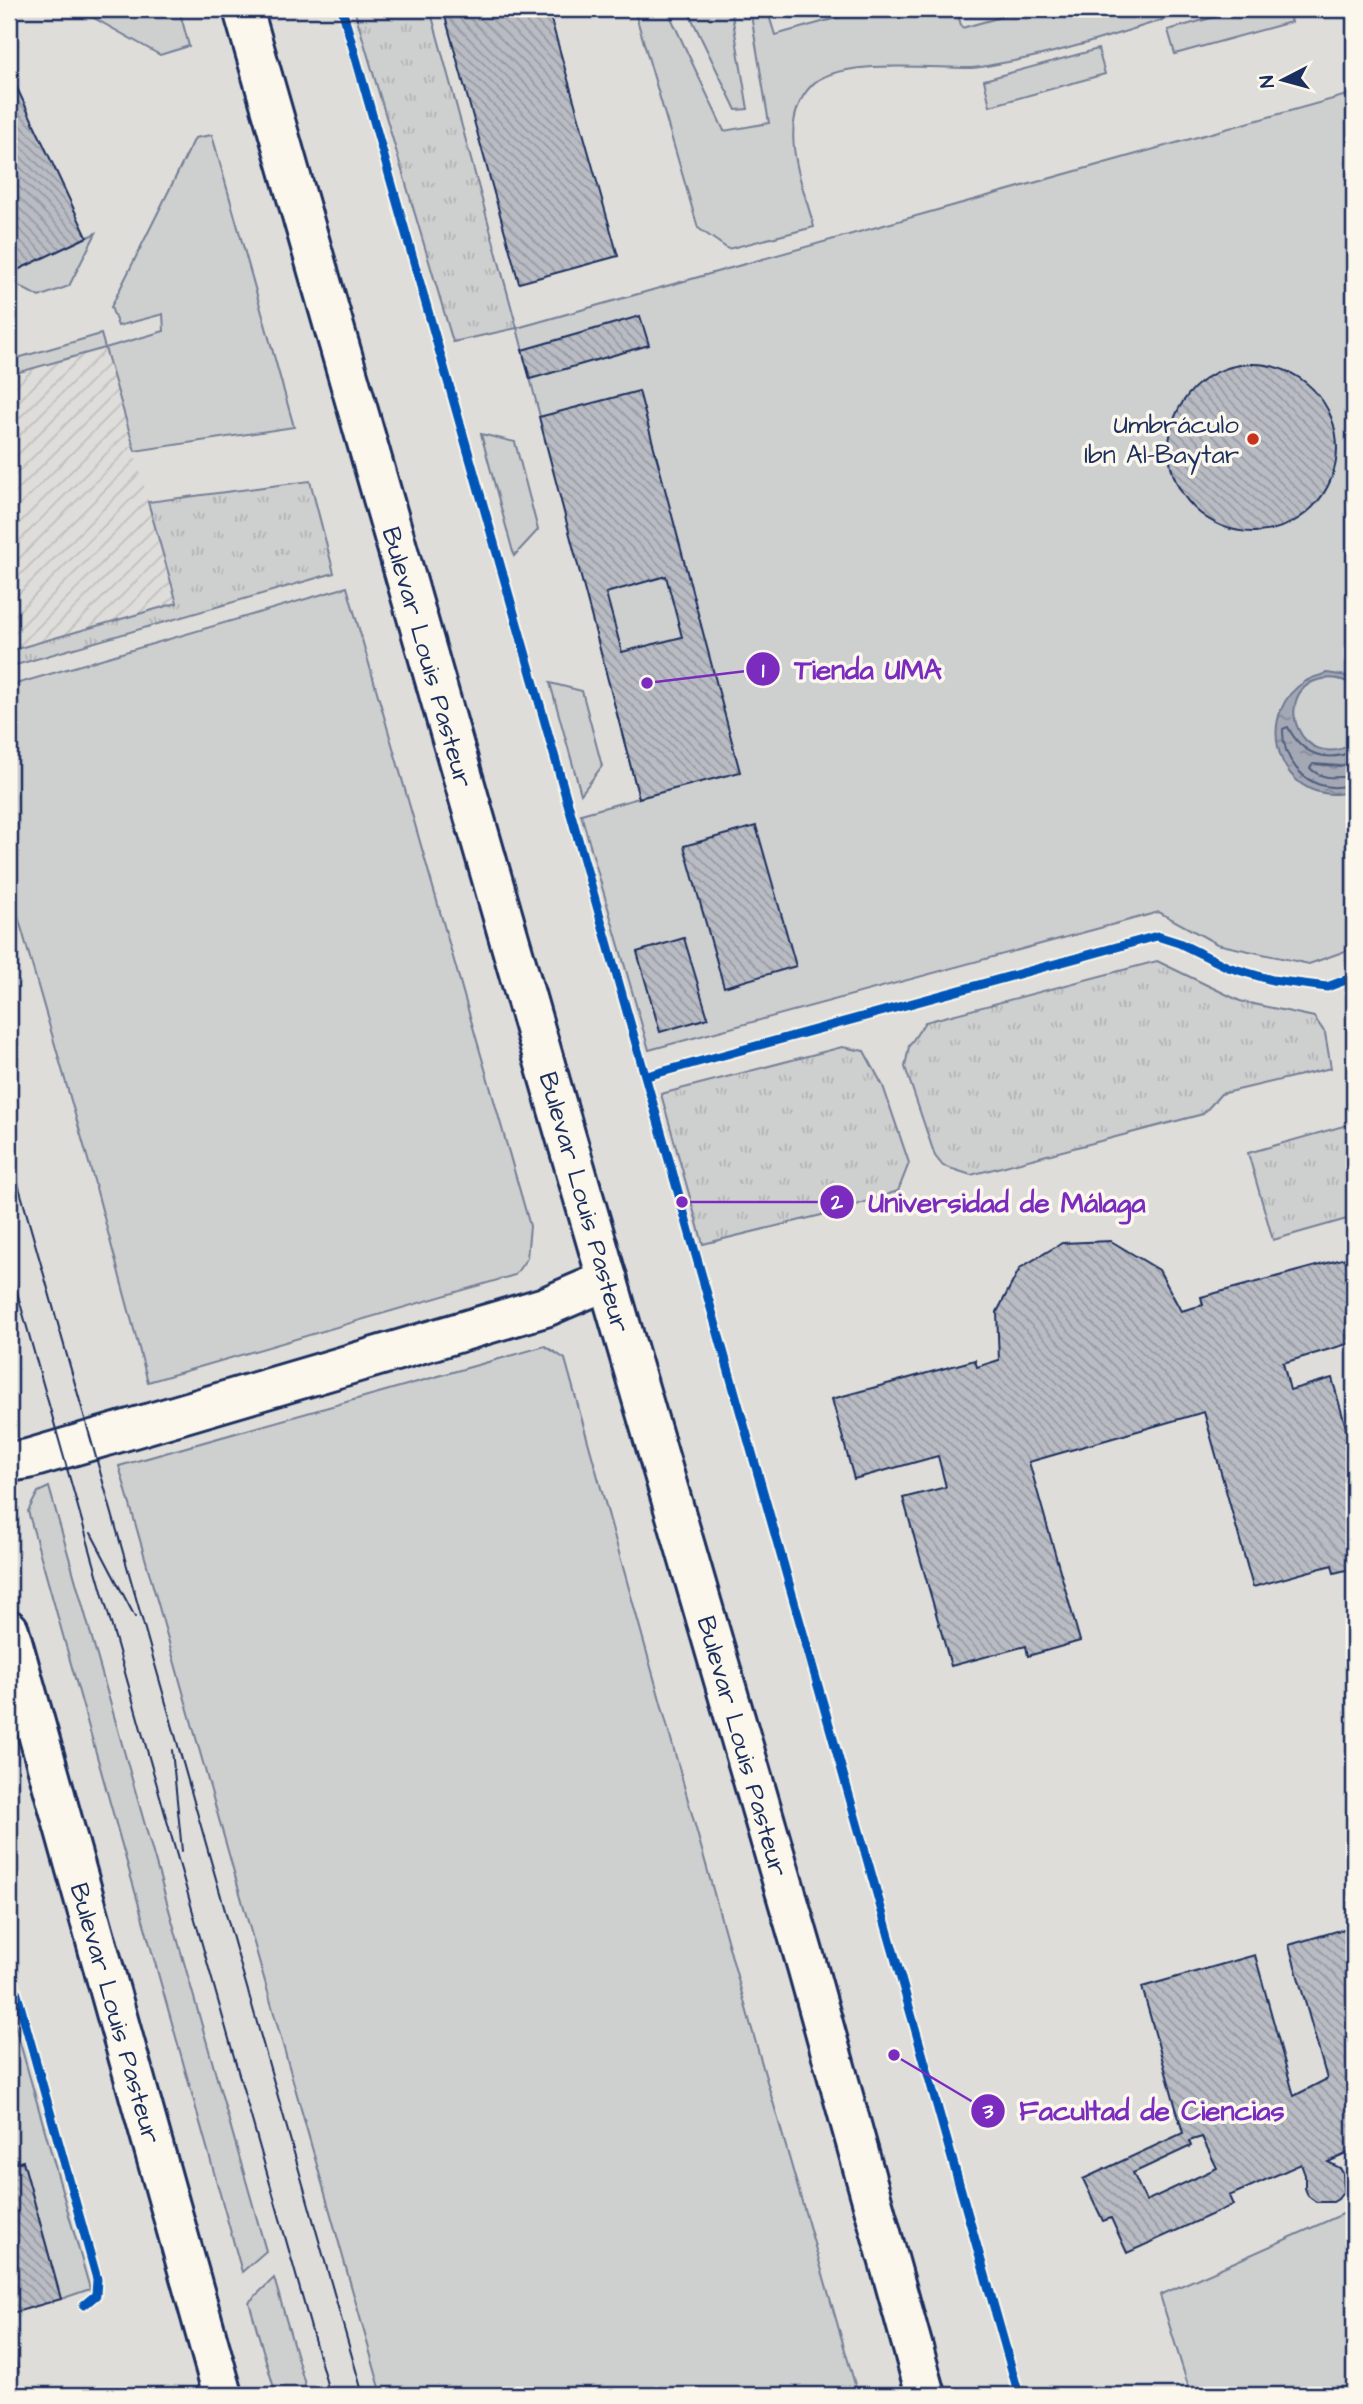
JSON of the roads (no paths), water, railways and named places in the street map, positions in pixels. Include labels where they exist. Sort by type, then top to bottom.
[{"type":"street","name":"Bulevar Louis Pasteur","points":[[243,9],[803,1953],[926,2395]]},
{"type":"street","points":[[9,1462],[545,1307],[608,1280]]},
{"type":"street","name":"Bulevar Louis Pasteur","points":[[9,1630],[223,2395]]},
{"type":"water","points":[[1327,673],[1354,677],[1354,686],[1337,678],[1318,680],[1304,688],[1296,700],[1294,715],[1298,729],[1306,741],[1319,749],[1335,750],[1354,743],[1354,792],[1332,794],[1312,790],[1296,780],[1285,765],[1278,748],[1277,729],[1281,711],[1290,694],[1308,680]]},
{"type":"tram line","points":[[9,1152],[363,2395]]},
{"type":"tram line","points":[[9,1264],[330,2395]]},
{"type":"tram line","points":[[91,1533],[135,1617]]},
{"type":"tram line","points":[[172,1750],[182,1851]]},
{"type":"place","name":"Umbráculo Ibn Al-Baytar","points":[[1253,439]]},
{"type":"place","name":"Tienda UMA","points":[[647,683]]},
{"type":"place","name":"Universidad de Málaga","points":[[682,1202]]},
{"type":"place","name":"Facultad de Ciencias","points":[[894,2055]]}]
